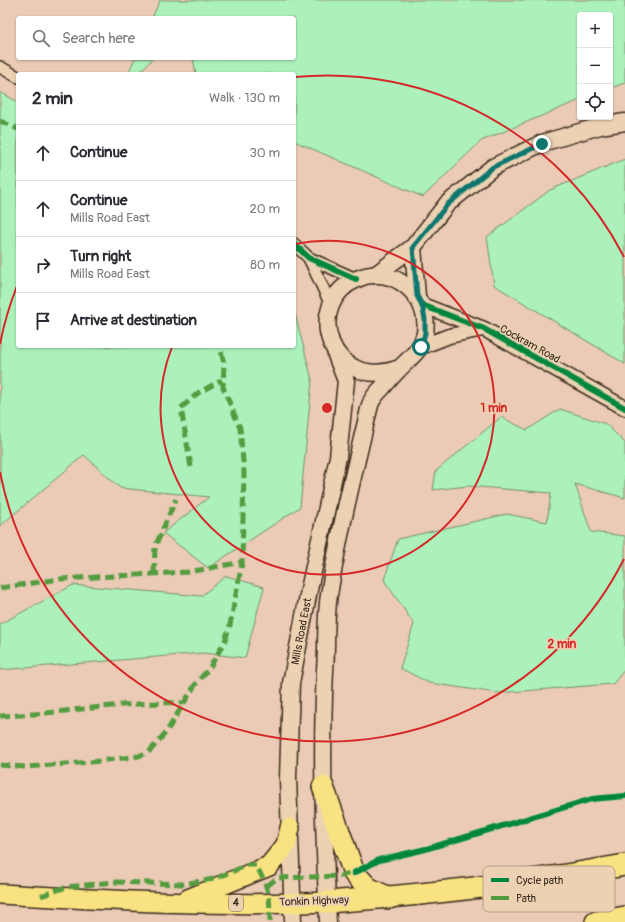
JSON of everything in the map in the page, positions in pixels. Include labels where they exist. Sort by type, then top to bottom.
[{"type":"highway","points":[[323,787],[354,873],[368,888],[389,898]]},
{"type":"highway","points":[[180,902],[268,866],[286,845],[290,828]]},
{"type":"highway","name":"Tonkin Highway","points":[[615,867],[625,865]]},
{"type":"highway","name":"Tonkin Highway","points":[[0,894],[180,902],[293,903],[389,898],[483,886]]},
{"type":"highway","points":[[596,922],[625,917]]},
{"type":"main road","points":[[413,247],[419,301],[425,319],[425,333],[421,347],[412,359],[400,368],[386,373],[370,373],[355,369],[342,360],[333,346],[328,333],[328,319],[331,305],[337,294],[356,279],[375,275],[413,247],[448,204],[493,167],[542,144],[600,126],[625,122]]},
{"type":"main road","points":[[375,275],[396,280],[405,284],[419,301]]},
{"type":"main road","name":"Mills Road East","points":[[293,922],[288,778],[291,683],[338,457],[346,381],[333,346]]},
{"type":"main road","name":"Mills Road East","points":[[328,922],[323,787],[323,721],[329,597],[372,400],[400,368]]},
{"type":"street","points":[[0,67],[16,76]]},
{"type":"street","points":[[296,246],[309,258],[356,279]]},
{"type":"street","points":[[309,258],[331,305]]},
{"type":"street","name":"Cockram Road","points":[[419,301],[484,329],[625,408]]},
{"type":"street","name":"Cockram Road","points":[[421,347],[449,336],[484,329]]},
{"type":"green space","points":[[160,0],[625,0],[625,83],[613,87],[613,12],[577,12],[577,101],[481,141],[423,197],[296,142],[296,72],[196,72],[193,60],[296,60],[296,16],[153,16]]},
{"type":"green space","points":[[134,60],[151,60],[140,72],[129,72]]},
{"type":"green space","points":[[0,92],[16,101],[16,348],[296,348],[296,318],[312,380],[300,507],[208,568],[163,533],[209,497],[120,488],[84,455],[0,526]]},
{"type":"green space","points":[[625,159],[625,364],[494,285],[487,237],[550,190]]},
{"type":"green space","points":[[560,409],[606,424],[625,443],[625,498],[575,484],[591,532],[625,536],[625,669],[613,684],[497,693],[429,683],[400,668],[414,624],[384,580],[398,539],[507,514],[547,522],[551,493],[468,486],[433,490],[436,471],[501,417],[527,430]]},
{"type":"green space","points":[[226,576],[264,587],[245,658],[204,653],[0,670],[0,624],[73,585],[201,596]]},
{"type":"marked path","points":[[0,121],[16,128]]},
{"type":"marked path","points":[[0,765],[26,767],[91,762],[139,756],[150,751],[167,731],[195,685],[210,667],[225,641],[230,625],[242,563],[244,472],[240,428],[223,387],[224,364],[220,348]]},
{"type":"marked path","points":[[191,467],[181,408],[198,393],[222,380]]},
{"type":"marked path","points":[[154,573],[155,547],[176,499]]},
{"type":"marked path","points":[[0,588],[60,579],[189,572],[242,562]]},
{"type":"marked path","points":[[0,716],[138,704],[184,703]]},
{"type":"marked path","points":[[41,896],[66,887],[115,882],[183,884],[214,879],[248,865],[256,865],[268,892],[270,922]]},
{"type":"marked path","points":[[267,886],[277,878],[341,876],[356,871]]},
{"type":"cycle path","points":[[296,246],[309,258],[356,279]]},
{"type":"cycle path","points":[[422,305],[484,329],[625,408]]},
{"type":"cycle path","points":[[354,873],[379,860],[426,849],[592,799],[625,796]]},
{"type":"route","points":[[421,347],[425,333],[425,319],[422,305],[417,296],[413,247],[448,204],[493,167],[542,144]]}]
